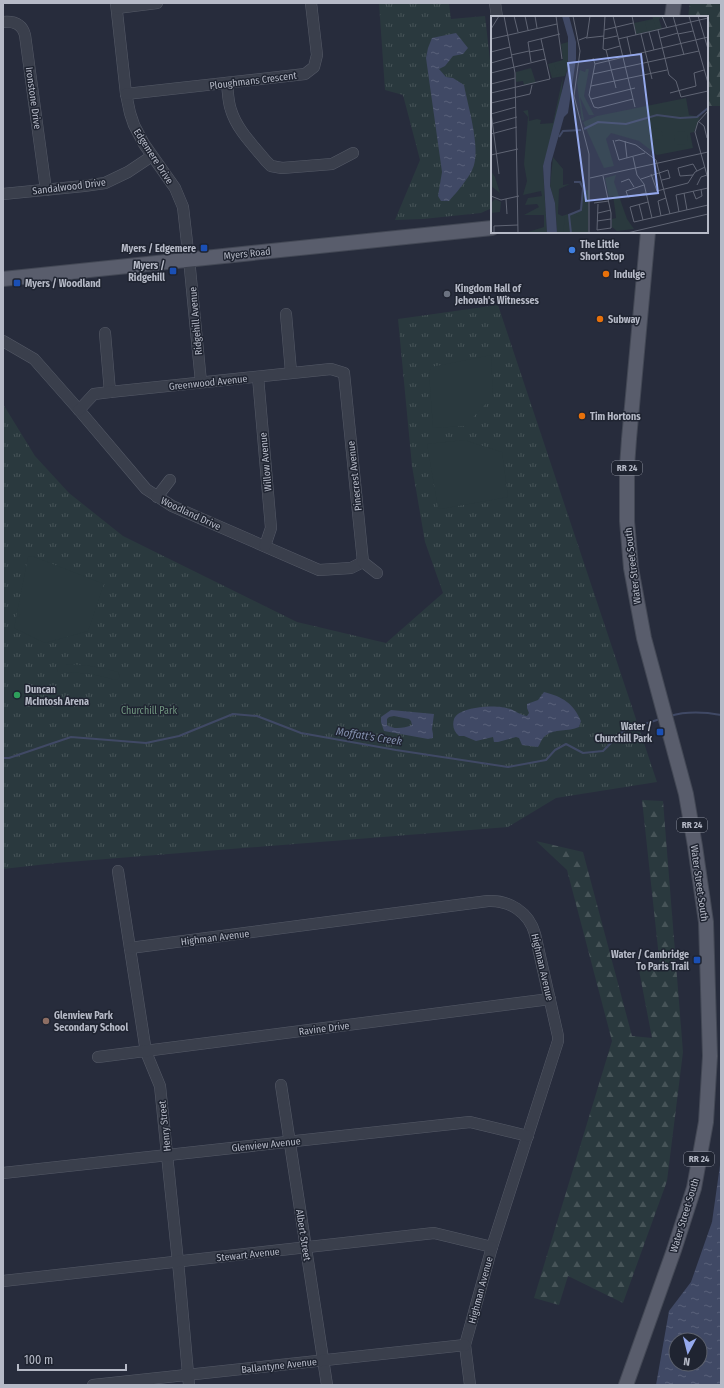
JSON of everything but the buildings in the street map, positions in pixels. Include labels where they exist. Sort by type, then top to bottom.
[{"type":"main road","points":[[672,16],[674,3]]},
{"type":"main road","name":"Myers Road","points":[[3,279],[491,228]]},
{"type":"main road","name":"Water Street South","points":[[626,1385],[674,1250],[694,1188],[706,1122],[710,1056],[706,922],[695,846],[686,794],[663,711],[637,607],[631,568],[627,521],[627,467],[629,438],[648,233]]},
{"type":"street","points":[[116,5],[157,3]]},
{"type":"street","name":"Ploughmans Crescent","points":[[126,94],[305,74],[314,67],[317,55],[311,3]]},
{"type":"street","points":[[495,3],[497,16]]},
{"type":"street","name":"Edgemere Drive","points":[[116,5],[126,94],[130,113],[134,126],[144,144],[169,177],[181,200],[185,220],[189,259]]},
{"type":"street","name":"Ironstone Drive","points":[[3,22],[17,23],[22,27],[25,35],[46,190]]},
{"type":"street","points":[[227,83],[230,109],[235,120],[266,162],[271,166],[282,168],[332,164],[353,153]]},
{"type":"street","name":"Sandalwood Drive","points":[[3,194],[105,183],[128,172],[152,156]]},
{"type":"street","name":"Ridgehill Avenue","points":[[189,259],[201,382]]},
{"type":"street","points":[[286,314],[292,372]]},
{"type":"street","points":[[105,333],[110,392]]},
{"type":"street","name":"Woodland Drive","points":[[3,341],[34,359],[146,489],[157,497],[172,506],[319,570],[351,568],[363,562]]},
{"type":"street","name":"Greenwood Avenue","points":[[79,410],[94,394],[258,377],[292,372],[331,369],[344,373]]},
{"type":"street","name":"Pinecrest Avenue","points":[[344,373],[363,562]]},
{"type":"street","name":"Willow Avenue","points":[[258,377],[271,528],[265,546]]},
{"type":"street","points":[[157,497],[170,480]]},
{"type":"street","points":[[363,562],[377,573]]},
{"type":"street","name":"Henry Street","points":[[118,871],[146,1052],[160,1086],[189,1380]]},
{"type":"street","name":"Highman Avenue","points":[[130,948],[488,901],[498,901],[509,904],[516,908],[532,924],[550,999],[558,1041],[492,1248],[465,1345],[470,1385]]},
{"type":"street","name":"Ravine Drive","points":[[98,1057],[550,999]]},
{"type":"street","name":"Albert Street","points":[[281,1085],[327,1385]]},
{"type":"street","name":"Glenview Avenue","points":[[3,1173],[470,1122],[528,1136]]},
{"type":"street","name":"Stewart Avenue","points":[[3,1281],[434,1233],[492,1248]]},
{"type":"street","name":"Ballantyne Avenue","points":[[95,1385],[189,1380],[323,1360],[465,1345]]},
{"type":"green space","points":[[379,3],[449,3],[451,19],[485,16],[491,69],[491,208],[481,213],[423,219],[395,220],[420,160],[403,95],[385,90]]},
{"type":"green space","points":[[690,3],[721,3],[721,106],[708,106],[708,16],[688,16]]},
{"type":"green space","name":"Churchill Park","points":[[498,305],[657,782],[556,798],[508,827],[56,863],[3,869],[3,404],[35,456],[69,493],[123,536],[297,622],[386,643],[443,593],[425,542],[412,466],[398,319]]},
{"type":"green space","points":[[491,355],[493,396],[465,426],[433,428],[429,373],[431,367]]},
{"type":"green space","points":[[464,440],[502,452],[508,497],[441,509],[438,508],[427,444]]},
{"type":"green space","points":[[32,556],[104,584],[88,631],[45,643],[14,628],[28,557]]},
{"type":"green space","points":[[56,665],[103,668],[118,672],[120,677],[115,680],[101,676],[73,672],[58,672]]},
{"type":"green space","points":[[642,800],[663,801],[683,1052],[667,1181],[623,1303],[568,1276],[559,1305],[534,1298],[612,1041],[567,870],[536,841],[583,852],[632,1036],[652,1038],[638,965],[660,967]]},
{"type":"water","points":[[456,33],[468,48],[463,54],[453,56],[445,66],[439,69],[446,77],[453,78],[464,85],[476,147],[474,165],[467,179],[449,201],[441,201],[438,196],[442,172],[426,58],[432,38]]},
{"type":"water","points":[[544,692],[557,696],[571,705],[581,721],[579,727],[553,732],[543,738],[538,747],[522,745],[519,738],[516,737],[498,742],[494,742],[493,737],[476,741],[464,736],[459,736],[455,731],[453,724],[457,715],[463,711],[479,707],[504,707],[527,716],[529,713],[527,704],[538,700]]},
{"type":"water","points":[[391,710],[434,714],[432,729],[433,738],[428,739],[384,731],[381,717]],"holes":[[[394,716],[409,719],[412,725],[406,727],[396,728],[387,725],[387,719],[389,717]]]},
{"type":"water","points":[[721,1158],[721,1385],[656,1385],[669,1311],[691,1282],[712,1222]]},
{"type":"waterway","name":"Moffatt's Creek","points":[[670,716],[696,712],[721,715]]},
{"type":"waterway","name":"Moffatt's Creek","points":[[3,758],[9,758],[71,737],[146,743],[179,736],[233,714],[257,716],[301,733],[396,750],[508,767],[546,760],[555,750],[566,744],[583,753],[603,751],[623,731],[660,719]]},
{"type":"place","name":"Myers / Edgemere","points":[[204,248]]},
{"type":"place","name":"The Little Short Stop","points":[[572,250]]},
{"type":"place","name":"Myers / Ridgehill","points":[[173,271]]},
{"type":"place","name":"Indulge","points":[[606,274]]},
{"type":"place","name":"Myers / Woodland","points":[[17,283]]},
{"type":"place","name":"Kingdom Hall of Jehovah's Witnesses","points":[[447,294]]},
{"type":"place","name":"Subway","points":[[600,319]]},
{"type":"place","name":"Tim Hortons","points":[[582,416]]},
{"type":"place","name":"Duncan McIntosh Arena","points":[[17,695]]},
{"type":"place","name":"Water / Churchill Park","points":[[660,732]]},
{"type":"place","name":"Water / Cambridge To Paris Trail","points":[[697,960]]},
{"type":"place","name":"Glenview Park Secondary School","points":[[46,1021]]}]
